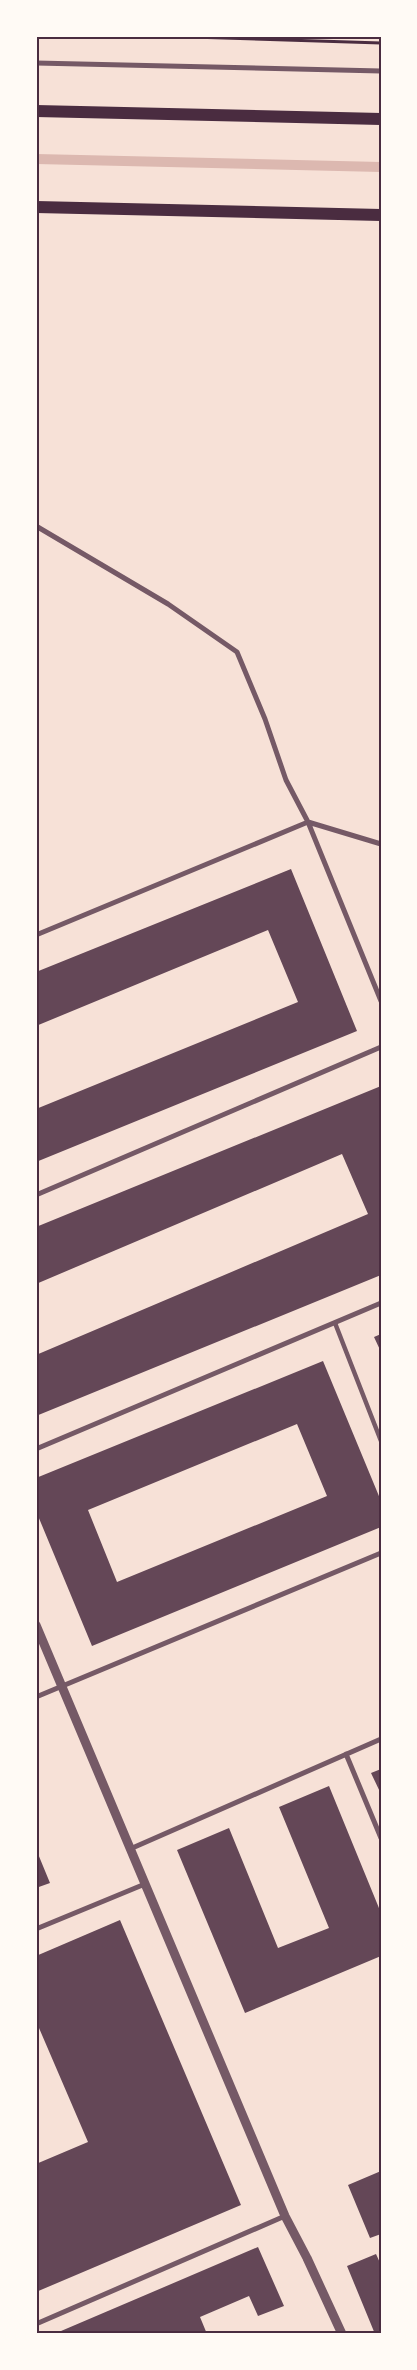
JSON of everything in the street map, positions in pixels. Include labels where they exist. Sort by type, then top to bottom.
[{"type":"main road","points":[[36,111],[381,119]]},
{"type":"main road","points":[[36,207],[381,215]]},
{"type":"street","points":[[36,63],[381,71]]},
{"type":"street","points":[[36,526],[168,604],[237,652],[266,719],[286,780],[308,822],[381,1001]]},
{"type":"street","points":[[36,935],[308,822],[381,844]]},
{"type":"street","points":[[36,1195],[381,1047]]},
{"type":"street","points":[[36,1449],[381,1303]]},
{"type":"street","points":[[335,1323],[381,1441]]},
{"type":"street","points":[[36,1697],[381,1553]]},
{"type":"street","points":[[36,1625],[284,2216],[307,2258],[342,2334]]},
{"type":"street","points":[[130,1849],[381,1739]]},
{"type":"street","points":[[346,1754],[381,1838]]},
{"type":"street","points":[[36,1929],[145,1884]]},
{"type":"street","points":[[36,2324],[284,2216]]},
{"type":"path","points":[[159,36],[381,43]]},
{"type":"building","points":[[291,869],[357,1031],[36,1162],[36,1109],[298,1002],[268,930],[36,1026],[36,972]]},
{"type":"building","points":[[381,1086],[381,1275],[36,1416],[36,1355],[368,1214],[342,1154],[36,1284],[36,1227]]},
{"type":"building","points":[[381,1334],[381,1352],[374,1337]]},
{"type":"building","points":[[323,1361],[381,1501],[381,1527],[92,1646],[36,1511],[36,1478]],"holes":[[[297,1424],[327,1496],[117,1582],[88,1510]]]},
{"type":"building","points":[[381,1769],[381,1794],[371,1773]]},
{"type":"building","points":[[329,1786],[381,1913],[381,1956],[245,2013],[177,1850],[229,1828],[278,1948],[329,1928],[279,1807]]},
{"type":"building","points":[[36,1849],[50,1883],[36,1888]]},
{"type":"building","points":[[120,1920],[241,2205],[36,2292],[36,2164],[88,2142],[36,2021],[36,1956]]},
{"type":"building","points":[[381,2171],[381,2234],[370,2238],[348,2185]]},
{"type":"building","points":[[258,2247],[284,2306],[258,2316],[249,2296],[200,2317],[207,2334],[54,2334]]},
{"type":"building","points":[[376,2254],[381,2265],[381,2334],[375,2334],[347,2266]]},
{"type":"waterway","points":[[36,159],[381,167]]}]
